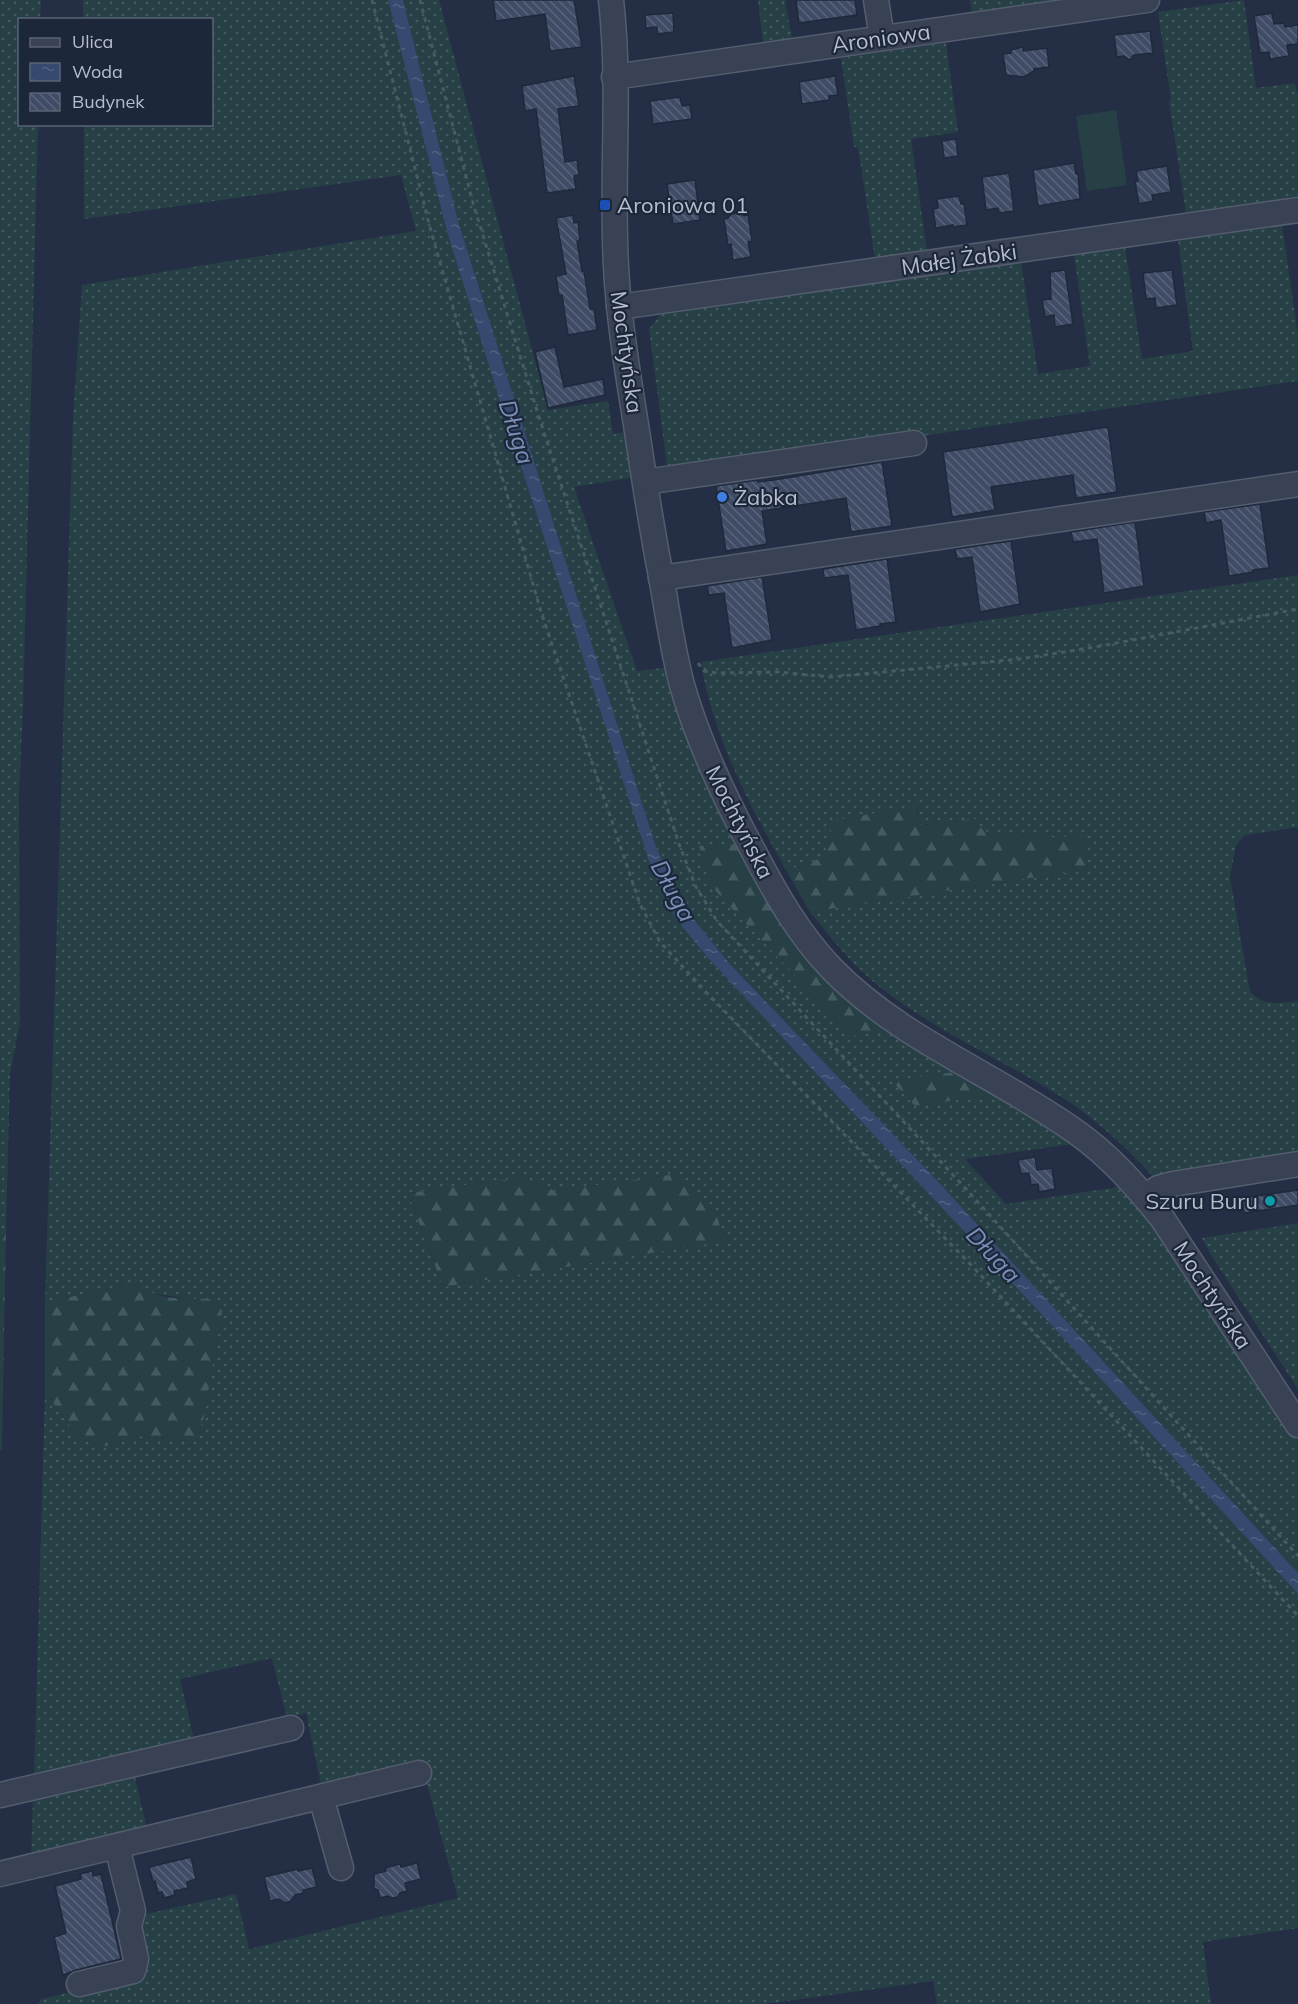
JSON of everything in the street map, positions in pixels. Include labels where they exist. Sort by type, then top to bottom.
[{"type":"street","name":"Mochtyńska","points":[[611,0],[616,264],[619,307],[645,482],[681,682],[717,781],[778,897],[802,933],[830,967],[858,994],[885,1015],[1039,1107],[1079,1134],[1108,1158],[1162,1218],[1298,1425]]},
{"type":"street","points":[[876,0],[882,38]]},
{"type":"street","name":"Aroniowa","points":[[614,77],[882,38],[1061,6],[1147,0]]},
{"type":"street","name":"Małej Żabki","points":[[619,307],[1298,210]]},
{"type":"street","points":[[645,482],[914,443]]},
{"type":"street","points":[[661,578],[1298,484]]},
{"type":"street","points":[[1145,1197],[1158,1188],[1173,1184],[1298,1164]]},
{"type":"street","points":[[0,1795],[291,1728]]},
{"type":"street","points":[[0,1874],[419,1773]]},
{"type":"street","points":[[321,1797],[340,1868]]},
{"type":"street","points":[[79,1984],[133,1971],[136,1959],[129,1926],[133,1911],[117,1847]]},
{"type":"path","points":[[372,0],[431,231],[541,612],[640,904],[660,942],[714,1001],[974,1268],[1298,1616]]},
{"type":"path","points":[[420,0],[473,203],[531,392],[679,844],[696,887],[717,921],[967,1190],[1298,1556]]},
{"type":"path","points":[[698,663],[704,671],[717,673],[778,672],[831,677],[1020,659],[1298,609]]},
{"type":"green space","points":[[0,0],[41,0],[40,18],[18,18],[18,126],[38,126],[19,795],[20,1023],[10,1074],[6,1229],[0,1231]]},
{"type":"green space","points":[[83,0],[388,0],[448,235],[627,792],[675,918],[708,958],[1045,1318],[1298,1594],[1298,1928],[1203,1942],[1211,2004],[937,2004],[933,1981],[765,2004],[38,2004],[41,1999],[146,1974],[136,1931],[146,1914],[236,1894],[249,1949],[458,1898],[422,1766],[322,1790],[306,1713],[287,1718],[272,1658],[180,1679],[194,1739],[34,1777],[45,1392],[79,1439],[106,1446],[138,1436],[186,1441],[204,1416],[222,1311],[188,1299],[145,1292],[134,1284],[45,1302],[73,417],[82,285],[416,231],[401,175],[84,219],[84,126],[213,126],[213,18],[83,18]],"holes":[[[676,1174],[724,1241],[443,1287],[408,1193],[524,1177],[555,1191]]]},
{"type":"green space","points":[[403,0],[439,0],[548,410],[608,401],[613,434],[627,432],[636,477],[574,487],[637,671],[671,667],[740,844],[892,1030],[961,1071],[893,1081],[915,1106],[999,1094],[1080,1143],[965,1159],[1006,1204],[1125,1186],[1265,1387],[1298,1440],[1298,1573],[932,1175],[730,964],[686,910],[656,847],[458,221]]},
{"type":"green space","points":[[758,0],[785,0],[792,39],[763,44]]},
{"type":"green space","points":[[970,0],[1050,0],[1049,2],[972,13]]},
{"type":"green space","points":[[1244,0],[1256,88],[1295,83],[1298,97],[1298,196],[1186,213],[1158,12]]},
{"type":"green space","points":[[946,43],[958,132],[911,139],[927,251],[875,259],[858,147],[854,147],[841,58]]},
{"type":"green space","points":[[1116,110],[1127,185],[1087,191],[1076,116]]},
{"type":"green space","points":[[1282,224],[1298,336],[1298,381],[668,473],[649,329],[661,314],[1021,262],[1038,374],[1090,366],[1074,255],[1125,247],[1142,359],[1193,351],[1178,239]]},
{"type":"green space","points":[[1298,575],[1298,827],[1245,835],[1236,845],[1230,877],[1250,992],[1267,1002],[1298,1001],[1298,1159],[1156,1180],[1115,1138],[1068,1101],[926,1019],[881,988],[852,961],[810,912],[1088,869],[1083,835],[1055,838],[1036,835],[993,836],[981,828],[977,819],[921,825],[917,807],[828,837],[825,855],[808,864],[786,870],[746,795],[723,743],[714,717],[701,662]]},
{"type":"green space","points":[[916,806],[921,825],[977,819],[981,828],[994,836],[1036,835],[1055,838],[1083,835],[1088,869],[810,912],[786,870],[808,864],[825,855],[828,837],[836,820]]},
{"type":"green space","points":[[740,844],[892,1030],[851,1036],[713,888],[699,846]]},
{"type":"green space","points":[[961,1071],[999,1094],[915,1106],[892,1081]]},
{"type":"green space","points":[[676,1174],[714,1208],[725,1241],[443,1287],[408,1193],[524,1177],[555,1191]]},
{"type":"green space","points":[[1298,1223],[1298,1389],[1202,1238]]},
{"type":"green space","points":[[6,1229],[2,1450],[0,1450],[0,1231]]},
{"type":"green space","points":[[134,1284],[143,1290],[163,1296],[184,1299],[216,1299],[222,1311],[204,1416],[199,1433],[185,1441],[138,1436],[106,1446],[79,1439],[45,1392],[45,1302]]},
{"type":"green space","points":[[134,1773],[148,1833],[31,1862],[33,1797]]},
{"type":"water","name":"Długa","points":[[388,0],[403,0],[458,221],[656,847],[686,910],[730,964],[932,1175],[1298,1573],[1298,1594],[1045,1318],[708,958],[675,918],[651,867],[448,235]]},
{"type":"building","points":[[493,0],[574,0],[582,47],[550,51],[545,14],[496,21]]},
{"type":"building","points":[[796,0],[855,0],[857,15],[799,23]]},
{"type":"building","points":[[673,13],[674,32],[657,34],[657,27],[646,28],[645,15]]},
{"type":"building","points":[[1272,13],[1274,24],[1284,23],[1285,27],[1298,25],[1298,44],[1287,45],[1289,56],[1270,59],[1269,52],[1260,53],[1254,16]]},
{"type":"building","points":[[1150,31],[1153,53],[1134,55],[1130,60],[1124,56],[1117,57],[1114,35]]},
{"type":"building","points":[[1023,47],[1023,51],[1047,48],[1049,67],[1034,69],[1024,77],[1006,75],[1003,54]]},
{"type":"building","points":[[574,76],[579,106],[558,109],[565,162],[577,160],[579,175],[574,176],[576,189],[547,193],[536,109],[525,111],[522,86]]},
{"type":"building","points":[[835,76],[838,95],[829,96],[829,100],[802,104],[799,82]]},
{"type":"building","points":[[680,97],[682,106],[690,105],[692,119],[653,124],[650,101]]},
{"type":"building","points":[[956,139],[958,156],[944,158],[942,141]]},
{"type":"building","points":[[1074,163],[1076,174],[1078,174],[1080,199],[1038,206],[1033,170]]},
{"type":"building","points":[[1167,166],[1171,192],[1152,195],[1153,201],[1139,204],[1135,182],[1138,181],[1136,171]]},
{"type":"building","points":[[1009,173],[1014,211],[999,213],[998,208],[986,210],[982,177]]},
{"type":"building","points":[[695,180],[700,220],[673,224],[667,184]]},
{"type":"building","points":[[959,196],[961,204],[964,204],[967,225],[936,228],[933,209],[938,208],[937,199]]},
{"type":"building","points":[[740,213],[744,216],[748,215],[752,241],[748,242],[751,257],[733,260],[724,219],[731,214]]},
{"type":"building","points":[[573,215],[574,223],[578,222],[580,241],[577,241],[582,271],[584,271],[590,309],[594,309],[597,330],[568,335],[562,295],[559,296],[556,276],[566,274],[556,218]]},
{"type":"building","points":[[1065,270],[1073,324],[1055,327],[1054,315],[1045,317],[1042,300],[1051,299],[1050,272]]},
{"type":"building","points":[[1172,270],[1177,305],[1156,308],[1155,298],[1146,299],[1143,273]]},
{"type":"building","points":[[555,347],[564,387],[603,379],[605,395],[548,408],[535,352]]},
{"type":"building","points":[[1108,427],[1117,492],[1076,498],[1073,475],[991,487],[995,510],[952,517],[943,452]]},
{"type":"building","points":[[882,462],[892,526],[851,532],[846,498],[762,511],[767,544],[726,551],[716,486],[774,480]]},
{"type":"building","points":[[1260,504],[1269,568],[1229,576],[1221,520],[1206,523],[1204,512]]},
{"type":"building","points":[[1135,522],[1144,586],[1104,593],[1097,539],[1073,542],[1071,532]]},
{"type":"building","points":[[1011,541],[1020,604],[980,612],[972,557],[957,559],[955,549]]},
{"type":"building","points":[[887,559],[896,622],[856,630],[848,575],[824,578],[823,569]]},
{"type":"building","points":[[762,577],[772,640],[732,648],[724,593],[709,595],[707,586]]},
{"type":"building","points":[[1035,1157],[1037,1170],[1052,1168],[1055,1189],[1039,1192],[1038,1184],[1031,1185],[1029,1173],[1021,1174],[1018,1160]]},
{"type":"building","name":"Szuru Buru","points":[[1298,1190],[1298,1205],[1244,1213],[1242,1198]]},
{"type":"building","points":[[191,1857],[196,1879],[187,1882],[188,1888],[174,1891],[175,1895],[164,1898],[162,1892],[158,1893],[149,1867]]},
{"type":"building","points":[[417,1863],[421,1879],[405,1883],[407,1891],[400,1893],[398,1897],[380,1898],[378,1890],[374,1888],[374,1874],[400,1864],[401,1867]]},
{"type":"building","points":[[312,1868],[317,1887],[303,1890],[304,1893],[295,1895],[291,1901],[285,1903],[279,1899],[270,1901],[264,1877]]},
{"type":"building","points":[[92,1871],[93,1876],[101,1874],[121,1959],[63,1975],[54,1937],[66,1933],[55,1886],[81,1879],[80,1874]]},
{"type":"place","name":"Aroniowa 01","points":[[605,205]]},
{"type":"place","name":"Żabka","points":[[722,497]]},
{"type":"place","name":"Szuru Buru","points":[[1270,1201]]}]
